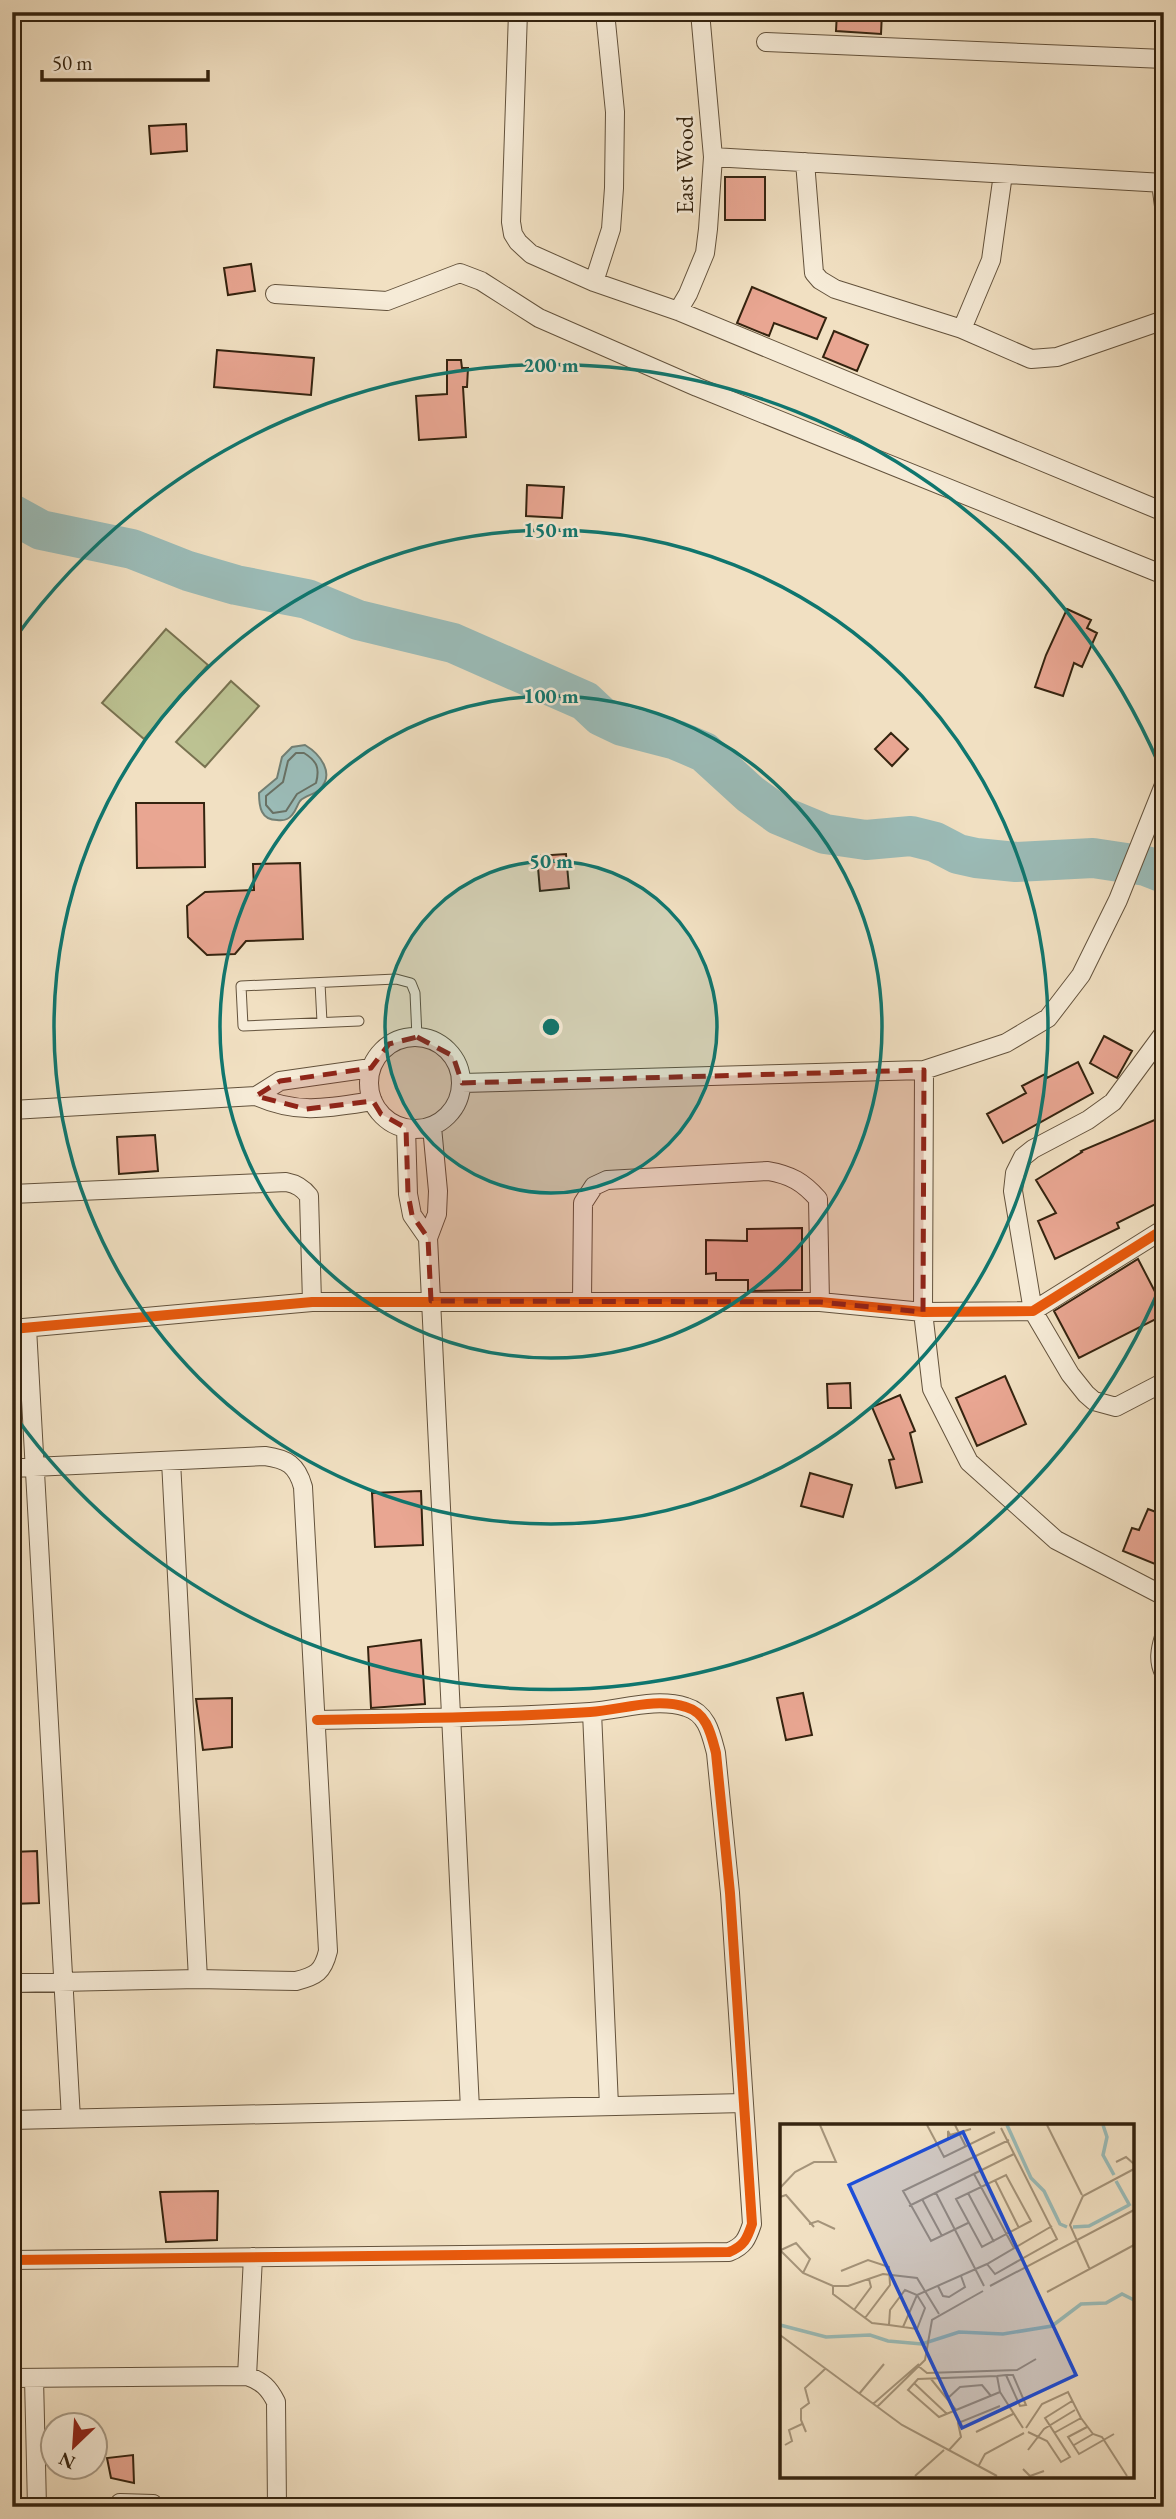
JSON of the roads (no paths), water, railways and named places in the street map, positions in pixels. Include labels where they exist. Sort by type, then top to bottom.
[{"type":"street","points":[[518,12],[512,209],[513,234],[522,248],[594,282],[678,311],[1164,512]]},
{"type":"street","points":[[594,282],[611,229],[614,188],[615,112],[605,12]]},
{"type":"street","name":"East Wood","points":[[678,311],[705,253],[713,157],[700,12]]},
{"type":"street","points":[[766,42],[1164,60]]},
{"type":"street","points":[[713,157],[1162,183],[1164,206]]},
{"type":"street","points":[[806,162],[814,273],[835,289],[962,329],[1031,359],[1058,357],[1164,320]]},
{"type":"street","points":[[962,329],[991,260],[1003,174]]},
{"type":"street","points":[[275,294],[387,301],[460,273],[481,281],[539,318],[697,387],[1164,575]]},
{"type":"street","points":[[462,1083],[924,1070],[1006,1043],[1048,1018],[1081,975],[1118,900],[1162,788]]},
{"type":"street","points":[[1164,1033],[1114,1102],[1023,1157],[1015,1173],[1013,1191],[1033,1311],[1070,1374],[1094,1401],[1116,1407],[1164,1382]]},
{"type":"street","points":[[417,1037],[437,1043],[453,1056],[460,1069],[462,1083],[454,1110],[432,1127],[419,1129],[392,1123],[381,1114],[373,1101],[369,1079],[378,1055],[389,1045],[402,1038],[417,1037]]},
{"type":"street","points":[[256,1096],[280,1081],[371,1068]]},
{"type":"street","points":[[924,1070],[923,1312],[932,1389],[969,1462],[1056,1539],[1164,1596]]},
{"type":"street","points":[[12,1110],[256,1096],[278,1106],[306,1109],[373,1101]]},
{"type":"street","points":[[432,1127],[438,1214],[428,1238],[470,2109]]},
{"type":"street","points":[[406,1128],[408,1194],[412,1215],[428,1238]]},
{"type":"street","points":[[582,1300],[583,1203],[594,1186],[607,1180],[768,1171],[789,1174],[805,1184],[818,1199],[820,1302]]},
{"type":"street","points":[[12,1194],[294,1183],[309,1196],[312,1302]]},
{"type":"street","points":[[71,2119],[35,1466],[20,1329],[312,1302],[820,1302],[923,1312],[1033,1311],[1164,1230]]},
{"type":"street","points":[[12,1468],[265,1456],[292,1463],[299,1473],[303,1487],[328,1951],[322,1969],[310,1978],[296,1981],[198,1979],[12,1983]]},
{"type":"street","points":[[171,1461],[198,1979]]},
{"type":"street","points":[[1164,1637],[1160,1649],[1160,1666],[1164,1673]]},
{"type":"street","points":[[12,2260],[729,2252],[747,2241],[752,2224],[730,1893],[716,1753],[700,1713],[686,1707],[663,1703],[592,1712],[317,1720]]},
{"type":"street","points":[[592,1712],[609,2106]]},
{"type":"street","points":[[12,2120],[744,2103]]},
{"type":"street","points":[[247,2376],[253,2257]]},
{"type":"street","points":[[12,2378],[247,2376],[260,2381],[271,2391],[276,2402],[277,2507]]},
{"type":"street","points":[[34,2378],[37,2507]]},
{"type":"street","points":[[118,2507],[120,2503],[153,2504],[155,2507]]},
{"type":"lane","points":[[359,1021],[243,1026],[241,986],[396,979],[411,983],[415,993],[417,1037]]},
{"type":"lane","points":[[320,983],[322,1022]]},
{"type":"water","points":[[305,745],[324,765],[324,784],[317,792],[304,797],[289,818],[267,818],[260,808],[259,793],[277,778],[282,757],[292,747]]},
{"type":"waterway","points":[[12,514],[41,530],[132,549],[188,571],[236,585],[307,599],[358,620],[453,643],[585,701],[601,716],[622,726],[676,740],[704,752],[750,794],[779,815],[825,834],[866,840],[911,836],[976,858],[1016,862],[1093,858],[1146,866],[1164,873]]}]
